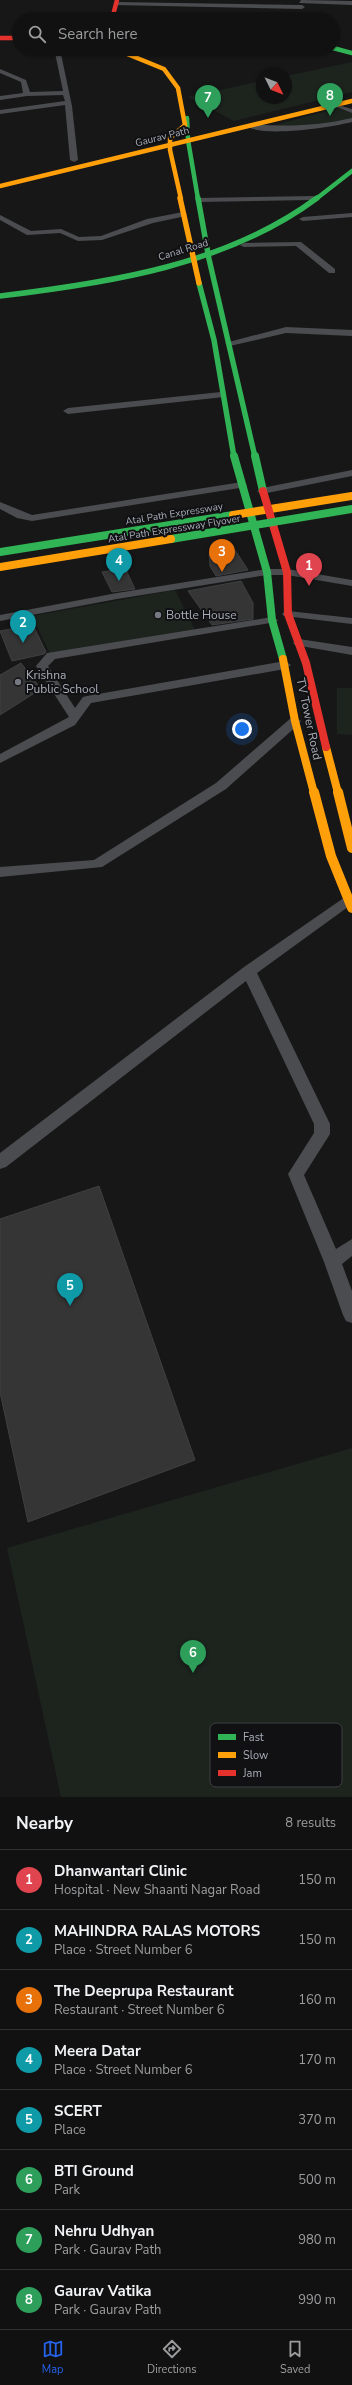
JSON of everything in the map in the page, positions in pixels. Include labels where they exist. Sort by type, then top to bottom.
[{"type":"main road","points":[[114,12],[117,2]]},
{"type":"main road","points":[[0,37],[12,37]]},
{"type":"main road","points":[[340,50],[352,53]]},
{"type":"main road","points":[[0,178],[74,160],[170,142],[185,125],[178,88],[164,69],[133,56]]},
{"type":"main road","name":"TV Tower Road","points":[[138,56],[167,68],[181,87],[184,96],[208,256],[230,343],[257,473],[273,530],[287,572],[288,614],[306,663],[318,718],[352,848]]},
{"type":"main road","points":[[189,137],[352,96]]},
{"type":"main road","name":"Gaurav Path","points":[[0,186],[189,137],[251,126],[352,101]]},
{"type":"main road","name":"TV Tower Road","points":[[170,142],[183,214],[214,340],[221,394],[238,475],[257,532],[267,572],[272,620],[285,665],[295,721],[331,856],[350,904]]},
{"type":"main road","name":"Canal Road","points":[[208,256],[277,225],[298,213],[352,171]]},
{"type":"main road","points":[[0,300],[76,291],[194,262],[244,245],[304,218],[352,180]]},
{"type":"main road","name":"Canal Road","points":[[0,296],[29,293],[116,279],[194,262]]},
{"type":"main road","points":[[238,475],[257,473]]},
{"type":"main road","name":"Atal Path Expressway","points":[[0,552],[352,496]]},
{"type":"main road","name":"Atal Path Expressway Flyover","points":[[0,559],[352,502]]},
{"type":"main road","name":"Atal Path Expressway Flyover","points":[[0,567],[352,509]]},
{"type":"main road","points":[[0,574],[352,517]]},
{"type":"street","points":[[117,2],[301,5],[352,3]]},
{"type":"street","points":[[165,12],[168,4]]},
{"type":"street","points":[[59,56],[68,103],[74,160]]},
{"type":"street","points":[[0,71],[24,81],[27,94]]},
{"type":"street","points":[[0,98],[27,94],[66,92]]},
{"type":"street","points":[[0,112],[68,103]]},
{"type":"street","points":[[336,105],[352,111]]},
{"type":"street","points":[[251,126],[282,129],[310,128],[352,120]]},
{"type":"street","points":[[199,200],[311,198]]},
{"type":"street","points":[[0,217],[30,233],[61,231],[78,239],[102,238],[148,223],[150,221],[183,214]]},
{"type":"street","points":[[304,218],[352,215]]},
{"type":"street","points":[[244,245],[298,244],[332,271]]},
{"type":"street","points":[[230,343],[286,330],[352,333]]},
{"type":"street","points":[[68,411],[221,394]]},
{"type":"street","points":[[262,491],[352,473]]},
{"type":"street","points":[[0,505],[20,516],[32,518],[242,485]]},
{"type":"street","points":[[0,618],[117,596],[267,572],[287,572],[352,583]]},
{"type":"street","points":[[288,614],[352,621]]},
{"type":"street","points":[[74,717],[42,666],[52,656],[272,620]]},
{"type":"street","points":[[299,643],[352,651]]},
{"type":"street","points":[[0,759],[71,722],[87,700],[285,665]]},
{"type":"street","points":[[0,872],[97,864],[221,786],[295,721]]},
{"type":"street","points":[[0,1162],[249,971],[350,904]]},
{"type":"street","points":[[249,971],[322,1124],[322,1134],[296,1174],[333,1262],[352,1314]]},
{"type":"street","points":[[333,1262],[352,1246]]},
{"type":"shaded area","points":[[352,62],[352,92],[234,121],[188,97],[256,82],[256,104],[292,104],[292,75]]},
{"type":"shaded area","points":[[338,108],[352,113],[352,119],[310,126],[267,127]]},
{"type":"shaded area","points":[[175,590],[195,630],[51,656],[32,616]]},
{"type":"shaded area","points":[[337,688],[352,688],[352,735],[337,734]]},
{"type":"shaded area","points":[[352,1448],[352,1797],[61,1797],[7,1548]]},
{"type":"building","points":[[235,550],[248,570],[216,576],[210,566],[209,554]]},
{"type":"building","points":[[125,568],[135,589],[112,592],[102,572]]},
{"type":"building","points":[[241,581],[253,603],[253,619],[212,625],[188,591]]},
{"type":"building","points":[[33,625],[46,652],[44,654],[12,661],[0,631]]},
{"type":"building","name":"Krishna Public School","points":[[21,663],[41,689],[0,715],[0,675]]},
{"type":"building","points":[[99,1186],[195,1460],[28,1522],[0,1392],[0,1219]]},
{"type":"traffic: fast","points":[[340,50],[352,53]]},
{"type":"traffic: fast","points":[[187,118],[188,140],[209,259],[263,491]]},
{"type":"traffic: fast","points":[[0,296],[106,281],[175,264],[209,253],[275,225],[315,200],[352,171]]},
{"type":"traffic: fast","points":[[199,283],[214,340],[231,445],[267,572],[272,620],[283,659]]},
{"type":"traffic: fast","points":[[171,539],[352,509]]},
{"type":"traffic: fast","points":[[0,552],[233,515]]},
{"type":"traffic: slow","points":[[132,56],[164,69],[178,88],[185,125],[170,138],[170,150],[199,283]]},
{"type":"traffic: slow","points":[[0,186],[352,101]]},
{"type":"traffic: slow","points":[[233,515],[352,496]]},
{"type":"traffic: slow","points":[[0,567],[171,539]]},
{"type":"traffic: slow","points":[[283,659],[295,721],[331,856],[352,908]]},
{"type":"traffic: slow","points":[[326,747],[352,848]]},
{"type":"traffic: jam","points":[[114,12],[117,0]]},
{"type":"traffic: jam","points":[[0,38],[12,38]]},
{"type":"traffic: jam","points":[[263,491],[287,572],[288,614],[306,663],[326,747]]},
{"type":"place","name":"Gaurav Vatika","points":[[330,116]]},
{"type":"place","name":"Nehru Udhyan","points":[[208,118]]},
{"type":"place","name":"The Deeprupa Restaurant","points":[[222,572]]},
{"type":"place","name":"Meera Datar","points":[[119,581]]},
{"type":"place","name":"Dhanwantari Clinic","points":[[309,586]]},
{"type":"place","name":"Bottle House","points":[[158,615]]},
{"type":"place","name":"MAHINDRA RALAS MOTORS","points":[[23,643]]},
{"type":"place","name":"Krishna Public School","points":[[18,682]]},
{"type":"place","name":"SCERT","points":[[70,1306]]},
{"type":"place","name":"BTI Ground","points":[[193,1673]]}]
